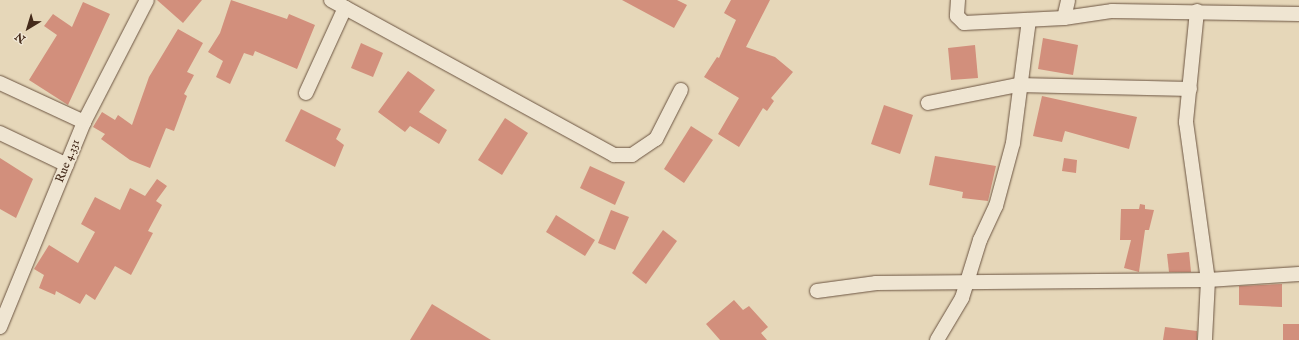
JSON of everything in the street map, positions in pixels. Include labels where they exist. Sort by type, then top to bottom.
[{"type":"street","name":"Rue 4.331","points":[[0,327],[4,305],[67,165],[84,122],[147,0]]},
{"type":"street","points":[[331,0],[614,155],[632,154],[656,139],[681,90]]},
{"type":"street","points":[[958,0],[957,16],[964,23],[1064,18],[1112,11],[1182,6],[1197,11],[1299,14]]},
{"type":"street","points":[[1064,18],[1068,0]]},
{"type":"street","points":[[306,93],[345,8]]},
{"type":"street","points":[[1197,11],[1186,122],[1208,280],[1205,340]]},
{"type":"street","points":[[937,340],[968,284],[980,240],[996,206],[1012,143],[1018,85],[1029,20]]},
{"type":"street","points":[[0,83],[84,122]]},
{"type":"street","points":[[928,103],[1018,85],[1190,88]]},
{"type":"street","points":[[0,133],[67,165]]},
{"type":"street","points":[[817,291],[876,283],[968,284],[1208,280],[1299,274]]},
{"type":"building","points":[[157,0],[202,0],[183,23]]},
{"type":"building","points":[[231,0],[287,19],[289,14],[315,25],[297,69],[255,51],[253,56],[244,53],[230,84],[216,77],[223,61],[208,52],[220,33]]},
{"type":"building","points":[[622,0],[677,0],[687,5],[674,28]]},
{"type":"building","points":[[731,0],[770,0],[746,47],[775,57],[793,72],[771,98],[774,101],[767,111],[763,108],[739,147],[718,134],[739,98],[704,77],[717,57],[719,58],[736,20],[724,13]]},
{"type":"building","points":[[83,2],[110,14],[68,105],[29,80],[57,35],[44,26],[53,14],[72,27]]},
{"type":"building","points":[[178,29],[203,43],[187,72],[194,75],[184,94],[187,96],[174,131],[166,128],[150,168],[130,160],[101,139],[105,134],[93,127],[102,112],[115,120],[118,115],[132,125],[149,77]]},
{"type":"building","points":[[1043,38],[1078,45],[1073,75],[1038,69]]},
{"type":"building","points":[[361,43],[383,53],[373,77],[351,68]]},
{"type":"building","points":[[975,45],[978,78],[951,80],[948,48]]},
{"type":"building","points":[[408,71],[435,90],[419,112],[447,130],[439,144],[410,126],[405,132],[378,112]]},
{"type":"building","points":[[1042,96],[1137,117],[1129,149],[1065,131],[1062,142],[1033,136]]},
{"type":"building","points":[[884,105],[913,115],[900,154],[871,144]]},
{"type":"building","points":[[301,109],[341,129],[336,139],[344,145],[335,167],[285,141]]},
{"type":"building","points":[[505,118],[528,133],[502,175],[478,160]]},
{"type":"building","points":[[691,126],[713,140],[684,183],[664,169]]},
{"type":"building","points":[[935,156],[996,166],[988,201],[962,198],[963,192],[929,185]]},
{"type":"building","points":[[0,158],[33,179],[16,218],[0,209]]},
{"type":"building","points":[[1064,158],[1077,160],[1076,173],[1062,171]]},
{"type":"building","points":[[590,166],[625,182],[615,205],[580,188]]},
{"type":"building","points":[[157,179],[167,186],[156,201],[162,205],[148,231],[153,233],[131,275],[115,266],[95,300],[86,294],[80,304],[56,291],[55,295],[39,288],[44,275],[34,269],[49,245],[78,263],[95,232],[81,224],[95,197],[120,210],[130,188],[145,196]]},
{"type":"building","points":[[1140,204],[1145,205],[1145,209],[1154,210],[1149,230],[1145,230],[1139,272],[1124,268],[1131,240],[1120,240],[1121,209],[1139,209]]},
{"type":"building","points":[[611,210],[629,217],[615,250],[598,243]]},
{"type":"building","points":[[556,215],[595,240],[585,256],[546,232]]},
{"type":"building","points":[[663,230],[677,241],[646,284],[632,273]]},
{"type":"building","points":[[1189,252],[1191,272],[1169,272],[1167,254]]},
{"type":"building","points":[[1282,284],[1282,307],[1239,305],[1239,286]]},
{"type":"building","points":[[734,300],[743,310],[749,306],[768,327],[761,333],[767,340],[720,340],[706,324]]},
{"type":"building","points":[[432,304],[491,340],[410,340]]},
{"type":"building","points":[[1283,324],[1299,324],[1299,340],[1283,340]]},
{"type":"building","points":[[1165,327],[1197,331],[1197,340],[1163,340]]}]
